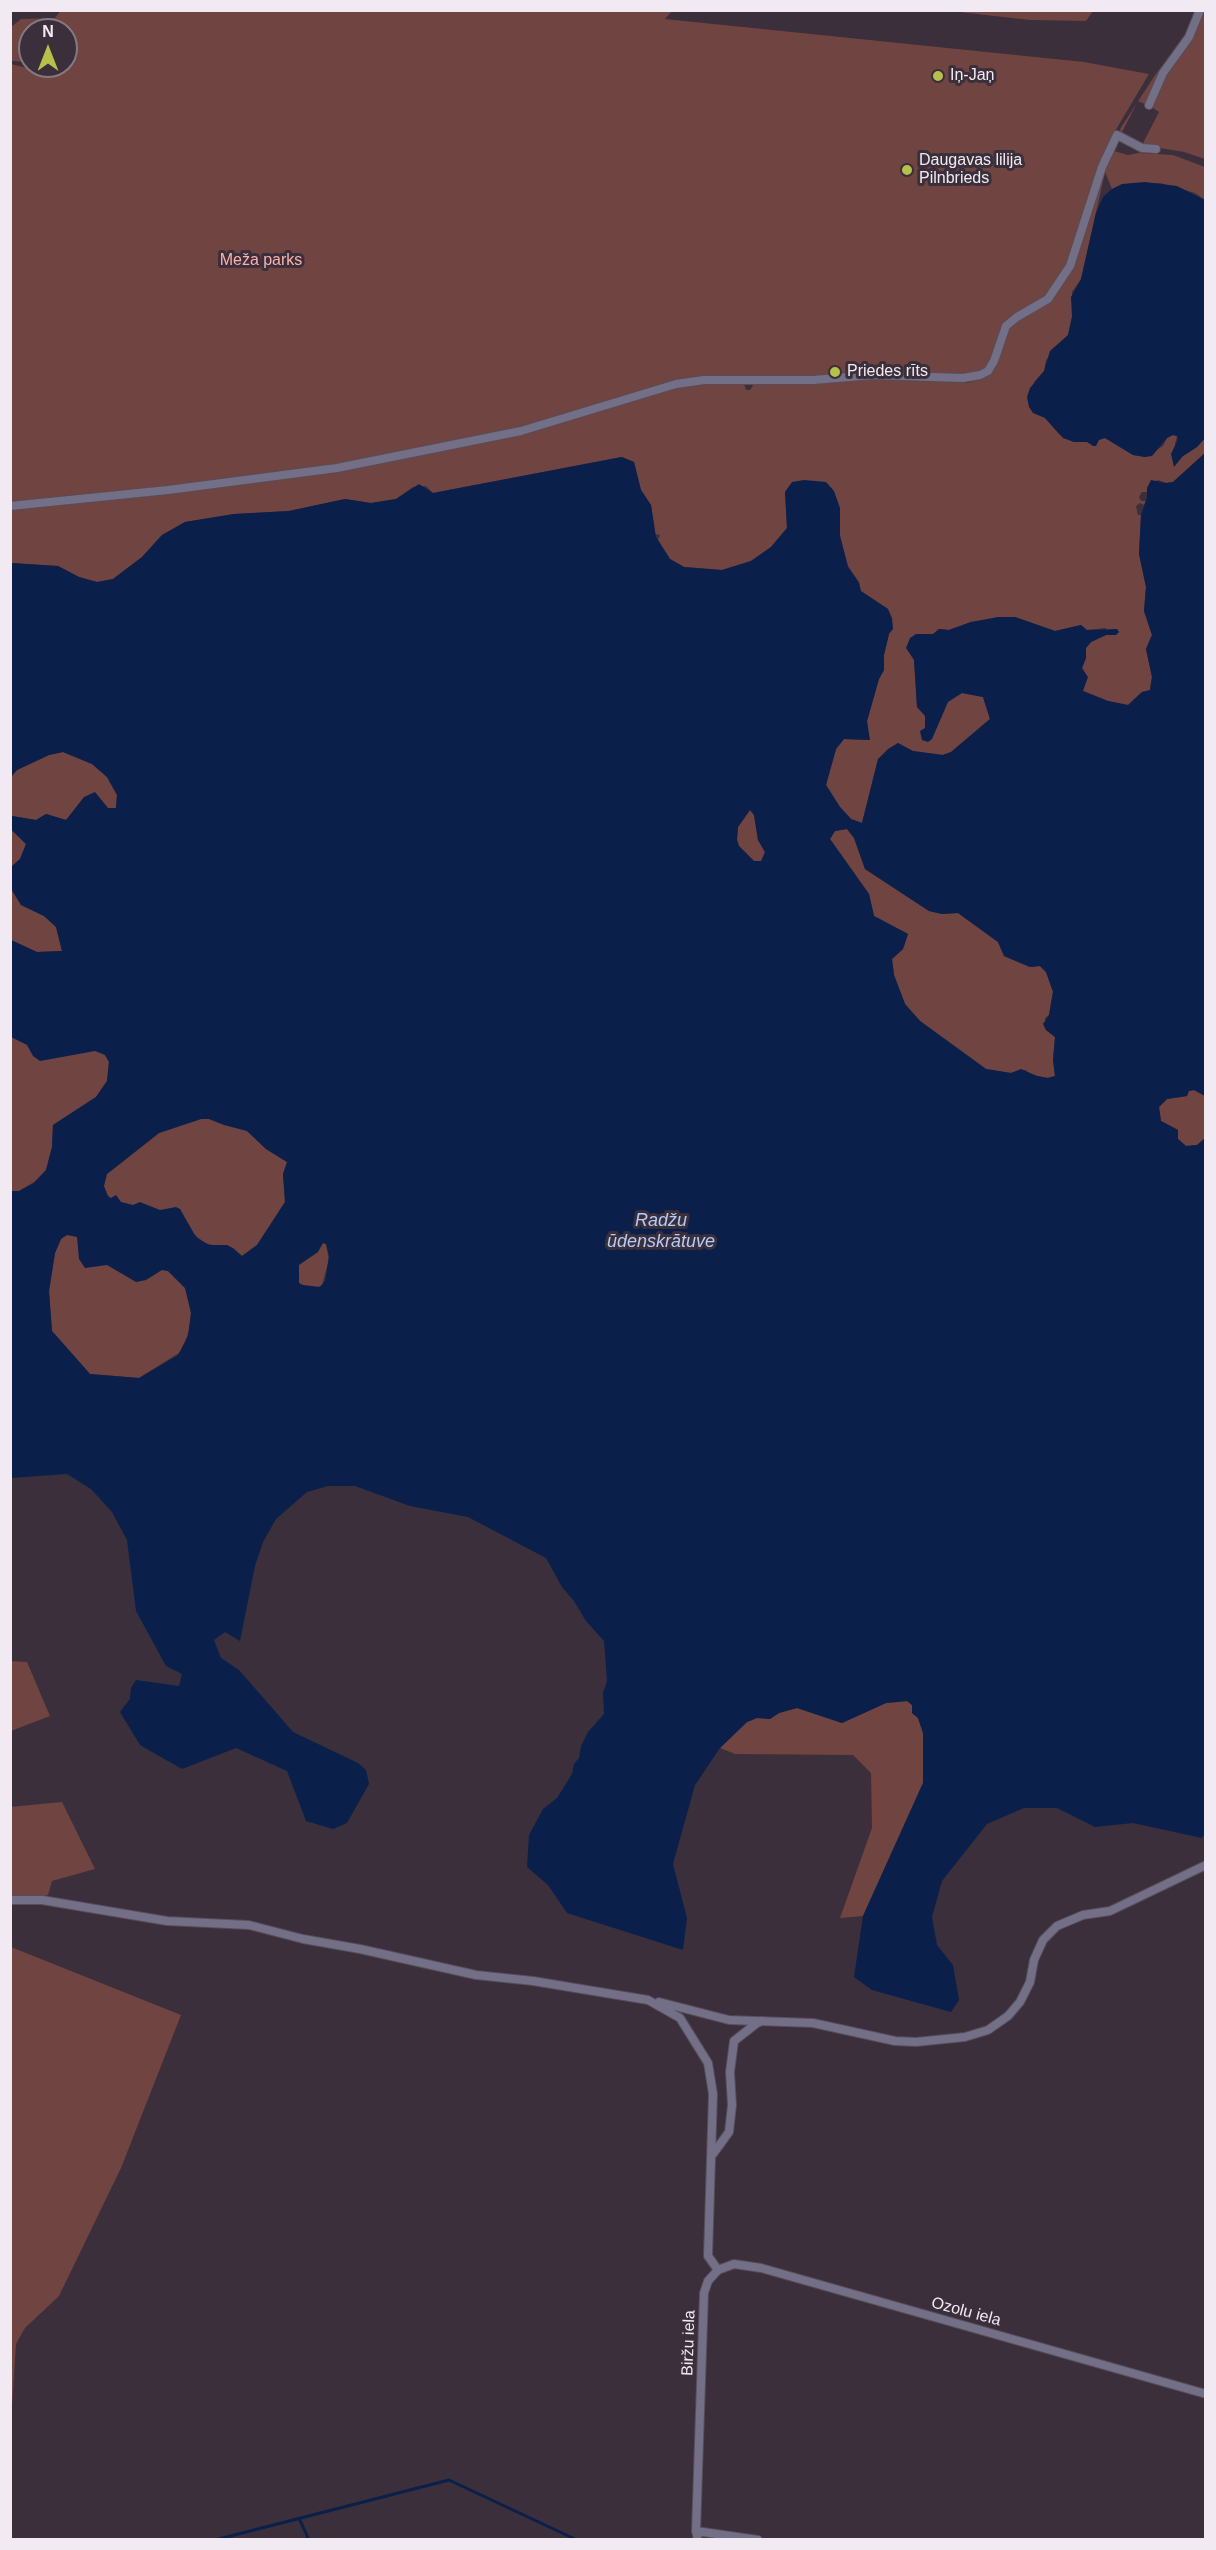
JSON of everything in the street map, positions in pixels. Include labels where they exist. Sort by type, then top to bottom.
[{"type":"street","points":[[1149,105],[1163,73],[1189,37],[1200,10]]},
{"type":"street","points":[[10,506],[162,491],[337,468],[521,431],[685,383],[704,380],[813,381],[873,375],[963,378],[980,375],[988,371],[994,361],[1006,326],[1048,299],[1070,266],[1102,166],[1117,135],[1142,148],[1156,149]]},
{"type":"street","points":[[10,1900],[42,1900],[167,1921],[249,1925],[303,1939],[360,1949],[476,1975],[533,1981],[648,2000],[729,2020],[813,2023],[895,2041],[916,2042],[965,2037],[988,2030],[1008,2016],[1020,2002],[1030,1982],[1034,1960],[1043,1940],[1057,1926],[1083,1916],[1110,1911],[1206,1865]]},
{"type":"street","points":[[648,2000],[680,2018],[708,2063],[713,2094],[708,2256],[718,2270]]},
{"type":"street","points":[[712,2155],[729,2132],[732,2105],[730,2072],[734,2041],[756,2023],[766,2020]]},
{"type":"street","name":"Ozolu iela","points":[[718,2270],[734,2264],[755,2266],[1206,2394]]},
{"type":"street","name":"Biržu iela","points":[[697,2535],[704,2294],[708,2281],[718,2270]]},
{"type":"street","points":[[697,2535],[758,2540]]},
{"type":"green space","name":"Meža parks","points":[[61,10],[672,11],[665,19],[1084,62],[1149,74],[1114,133],[1109,155],[1114,151],[1128,155],[1138,153],[1173,155],[1205,167],[1205,200],[1195,193],[1160,183],[1132,183],[1112,189],[1105,172],[1081,279],[1072,292],[1072,317],[1068,335],[1046,360],[1044,371],[1034,382],[1045,418],[1059,434],[1074,442],[1105,438],[1133,455],[1145,457],[1163,446],[1167,438],[1173,435],[1177,436],[1175,444],[1183,456],[1197,447],[1205,438],[1205,453],[1173,482],[1166,483],[1158,480],[1147,488],[1147,492],[1142,492],[1139,497],[1141,501],[1146,501],[1144,505],[1140,503],[1136,506],[1138,515],[1141,515],[1139,554],[1146,587],[1144,611],[1152,635],[1146,649],[1152,677],[1150,690],[1142,692],[1128,705],[1108,701],[1083,691],[1082,668],[1086,658],[1086,648],[1091,642],[1106,635],[1106,628],[1087,630],[1081,625],[1055,631],[1015,617],[971,622],[949,630],[939,629],[933,634],[916,634],[914,660],[917,707],[925,715],[922,740],[948,701],[962,693],[983,697],[990,719],[951,752],[942,755],[912,751],[898,743],[878,759],[862,823],[851,819],[826,785],[836,749],[844,739],[869,740],[867,721],[879,679],[884,670],[884,655],[889,634],[888,609],[860,591],[859,582],[848,566],[840,536],[840,508],[785,492],[787,528],[771,547],[751,561],[722,570],[684,567],[670,559],[658,540],[660,535],[655,534],[651,505],[641,490],[634,462],[621,457],[433,493],[426,486],[413,487],[396,499],[371,503],[345,499],[289,511],[234,514],[185,522],[162,535],[142,557],[113,579],[97,582],[79,577],[58,566],[11,563],[11,64],[18,66],[18,78],[78,78],[78,18],[55,18]],"holes":[[[873,375],[980,375],[983,378],[967,383],[874,378],[826,383],[754,384],[750,390],[746,390],[744,384],[702,383],[679,387],[704,380]]]},
{"type":"green space","points":[[950,11],[1093,11],[1086,21],[1030,20]]},
{"type":"green space","points":[[1204,11],[1205,159],[1184,152],[1142,145],[1159,112],[1153,108],[1168,72],[1193,38]]},
{"type":"green space","name":"Meža parks","points":[[18,21],[18,61],[11,61],[11,27]]},
{"type":"green space","points":[[1159,69],[1145,104],[1138,101]]},
{"type":"green space","points":[[1137,102],[1121,134],[1120,129]]},
{"type":"green space","points":[[63,752],[92,764],[107,777],[117,795],[116,808],[73,813],[66,820],[46,814],[36,820],[12,816],[11,822],[11,777],[17,770],[49,755]]},
{"type":"green space","points":[[750,810],[754,815],[758,840],[765,852],[762,861],[754,861],[739,846],[737,840],[738,827]]},
{"type":"green space","points":[[10,829],[26,844],[20,859],[11,867]]},
{"type":"green space","points":[[847,829],[854,838],[865,869],[929,911],[942,914],[958,913],[998,942],[1004,956],[1030,967],[1040,966],[1046,972],[1053,991],[1049,1015],[1045,1018],[1046,1030],[1055,1037],[1053,1060],[1055,1076],[1047,1078],[1029,1074],[1026,1070],[1011,1073],[986,1069],[920,1021],[905,1004],[894,975],[892,959],[903,949],[908,934],[874,916],[869,894],[830,839],[835,831]]},
{"type":"green space","points":[[10,888],[21,905],[44,916],[56,927],[62,951],[37,952],[11,940]]},
{"type":"green space","points":[[10,1018],[70,1049],[103,1051],[109,1062],[107,1081],[96,1097],[53,1125],[52,1147],[46,1170],[34,1182],[19,1191],[10,1191]]},
{"type":"green space","points":[[1194,1090],[1205,1096],[1206,1138],[1197,1145],[1186,1146],[1178,1139],[1178,1130],[1161,1121],[1159,1107],[1167,1099],[1187,1096],[1188,1091]]},
{"type":"green space","points":[[201,1119],[209,1119],[247,1131],[266,1149],[287,1162],[283,1174],[285,1202],[257,1245],[242,1256],[227,1245],[204,1243],[191,1231],[186,1221],[153,1268],[168,1271],[185,1288],[188,1295],[191,1313],[189,1330],[182,1351],[139,1378],[90,1374],[52,1331],[49,1291],[55,1253],[61,1239],[107,1174],[159,1133]]},
{"type":"green space","points":[[323,1243],[326,1244],[329,1260],[322,1285],[313,1290],[293,1281],[300,1263]]},
{"type":"green space","points":[[10,1661],[27,1662],[50,1716],[11,1731]]},
{"type":"green space","points":[[907,1701],[912,1705],[912,1713],[918,1718],[923,1733],[923,1783],[863,1916],[840,1918],[872,1828],[871,1773],[853,1755],[735,1754],[720,1748],[747,1722],[757,1718],[770,1719],[779,1713],[797,1708],[842,1723],[886,1703]]},
{"type":"green space","points":[[62,1802],[95,1869],[52,1881],[48,1895],[11,1901],[10,1807]]},
{"type":"green space","points":[[11,1947],[181,2015],[121,2168],[59,2296],[25,2328],[16,2344],[11,2422]]},
{"type":"water","points":[[1145,182],[1177,186],[1205,200],[1205,438],[1197,447],[1183,456],[1174,467],[1171,454],[1178,439],[1177,436],[1167,438],[1152,456],[1145,457],[1133,455],[1105,438],[1099,440],[1096,446],[1087,442],[1074,442],[1063,438],[1045,418],[1033,413],[1027,397],[1030,388],[1044,371],[1050,351],[1068,335],[1072,317],[1071,297],[1081,279],[1096,213],[1103,197],[1122,184]]},
{"type":"water","name":"Radžu ūdenskrātuve","points":[[1205,453],[1205,1096],[1194,1090],[1189,1091],[1187,1096],[1167,1099],[1159,1107],[1161,1121],[1178,1130],[1178,1139],[1186,1146],[1197,1145],[1205,1138],[1206,1831],[1202,1838],[1133,1823],[1095,1827],[1057,1808],[1024,1808],[987,1824],[942,1881],[932,1917],[937,1945],[953,1965],[959,2000],[951,2012],[872,1990],[854,1977],[863,1916],[923,1783],[923,1733],[918,1718],[912,1713],[912,1705],[907,1701],[886,1703],[842,1723],[797,1708],[779,1713],[770,1719],[757,1718],[747,1722],[720,1748],[695,1785],[673,1864],[687,1918],[683,1950],[567,1913],[548,1885],[527,1867],[529,1835],[543,1809],[557,1798],[572,1774],[588,1732],[604,1714],[603,1693],[607,1681],[604,1641],[586,1621],[562,1587],[546,1558],[468,1517],[410,1506],[355,1486],[328,1486],[307,1492],[276,1519],[263,1542],[255,1566],[240,1641],[225,1632],[214,1640],[221,1658],[239,1670],[293,1732],[358,1763],[366,1770],[369,1784],[347,1823],[333,1829],[306,1821],[287,1771],[236,1748],[182,1769],[140,1745],[120,1712],[130,1699],[131,1688],[136,1680],[179,1686],[182,1674],[166,1666],[136,1611],[127,1540],[112,1512],[91,1489],[67,1474],[11,1478],[11,1191],[19,1191],[34,1183],[46,1170],[52,1147],[53,1125],[96,1097],[107,1081],[109,1062],[105,1055],[95,1051],[40,1061],[33,1056],[27,1045],[11,1037],[11,940],[37,952],[62,951],[56,927],[44,916],[21,905],[11,888],[11,867],[20,859],[26,844],[11,829],[11,822],[12,816],[36,820],[46,814],[66,820],[84,797],[95,792],[108,808],[116,808],[117,795],[107,777],[92,764],[63,752],[49,755],[17,770],[11,777],[11,563],[58,566],[79,577],[97,582],[113,579],[142,557],[162,535],[185,522],[234,514],[289,511],[345,499],[371,503],[396,499],[419,484],[433,493],[622,457],[634,462],[641,490],[651,505],[656,537],[670,559],[684,567],[722,570],[751,561],[771,547],[787,528],[785,492],[792,482],[804,480],[826,482],[834,491],[840,508],[840,536],[848,567],[859,583],[861,591],[888,609],[892,618],[893,629],[889,634],[884,655],[884,670],[879,679],[867,721],[870,740],[844,739],[836,749],[826,785],[851,819],[862,823],[878,759],[888,749],[898,743],[913,751],[943,755],[951,752],[990,719],[983,697],[962,693],[948,702],[932,739],[928,742],[922,740],[920,731],[925,728],[925,716],[917,707],[914,660],[906,648],[910,638],[916,634],[933,634],[939,629],[949,630],[971,622],[998,617],[1015,617],[1055,631],[1081,625],[1087,630],[1117,629],[1119,632],[1116,635],[1106,635],[1091,642],[1086,648],[1086,658],[1082,668],[1088,677],[1083,691],[1108,701],[1128,705],[1142,692],[1150,690],[1152,677],[1146,649],[1152,635],[1144,611],[1146,587],[1139,554],[1141,515],[1151,480],[1173,482]],"holes":[[[750,810],[754,815],[758,840],[765,852],[761,861],[754,861],[739,846],[738,827]],[[847,829],[854,838],[865,869],[929,911],[942,914],[958,913],[998,942],[1004,956],[1030,967],[1040,966],[1046,972],[1053,992],[1049,1015],[1043,1024],[1046,1030],[1055,1037],[1053,1060],[1055,1076],[1048,1078],[1037,1076],[1021,1069],[1011,1073],[986,1069],[920,1021],[905,1004],[894,975],[892,959],[903,949],[908,934],[874,916],[869,894],[830,839],[835,831]],[[201,1119],[209,1119],[247,1131],[266,1149],[287,1162],[283,1174],[285,1202],[257,1245],[242,1256],[227,1245],[209,1245],[196,1237],[180,1209],[176,1207],[160,1210],[140,1202],[133,1205],[121,1202],[116,1195],[111,1198],[108,1196],[104,1186],[107,1174],[159,1133]],[[67,1235],[77,1237],[79,1259],[85,1268],[107,1265],[136,1282],[146,1280],[162,1270],[168,1271],[185,1288],[191,1313],[188,1336],[178,1355],[139,1378],[90,1374],[52,1331],[49,1291],[55,1253],[61,1239]],[[323,1243],[326,1244],[329,1256],[325,1281],[320,1287],[299,1283],[299,1265],[318,1252]]]},
{"type":"waterway","points":[[215,2540],[449,2480],[577,2540]]},
{"type":"waterway","points":[[299,2518],[309,2540]]},
{"type":"place","name":"Iņ-Jaņ","points":[[938,76]]},
{"type":"place","name":"Daugavas lilija Pilnbrieds","points":[[907,170]]},
{"type":"place","name":"Priedes rīts","points":[[835,372]]}]
